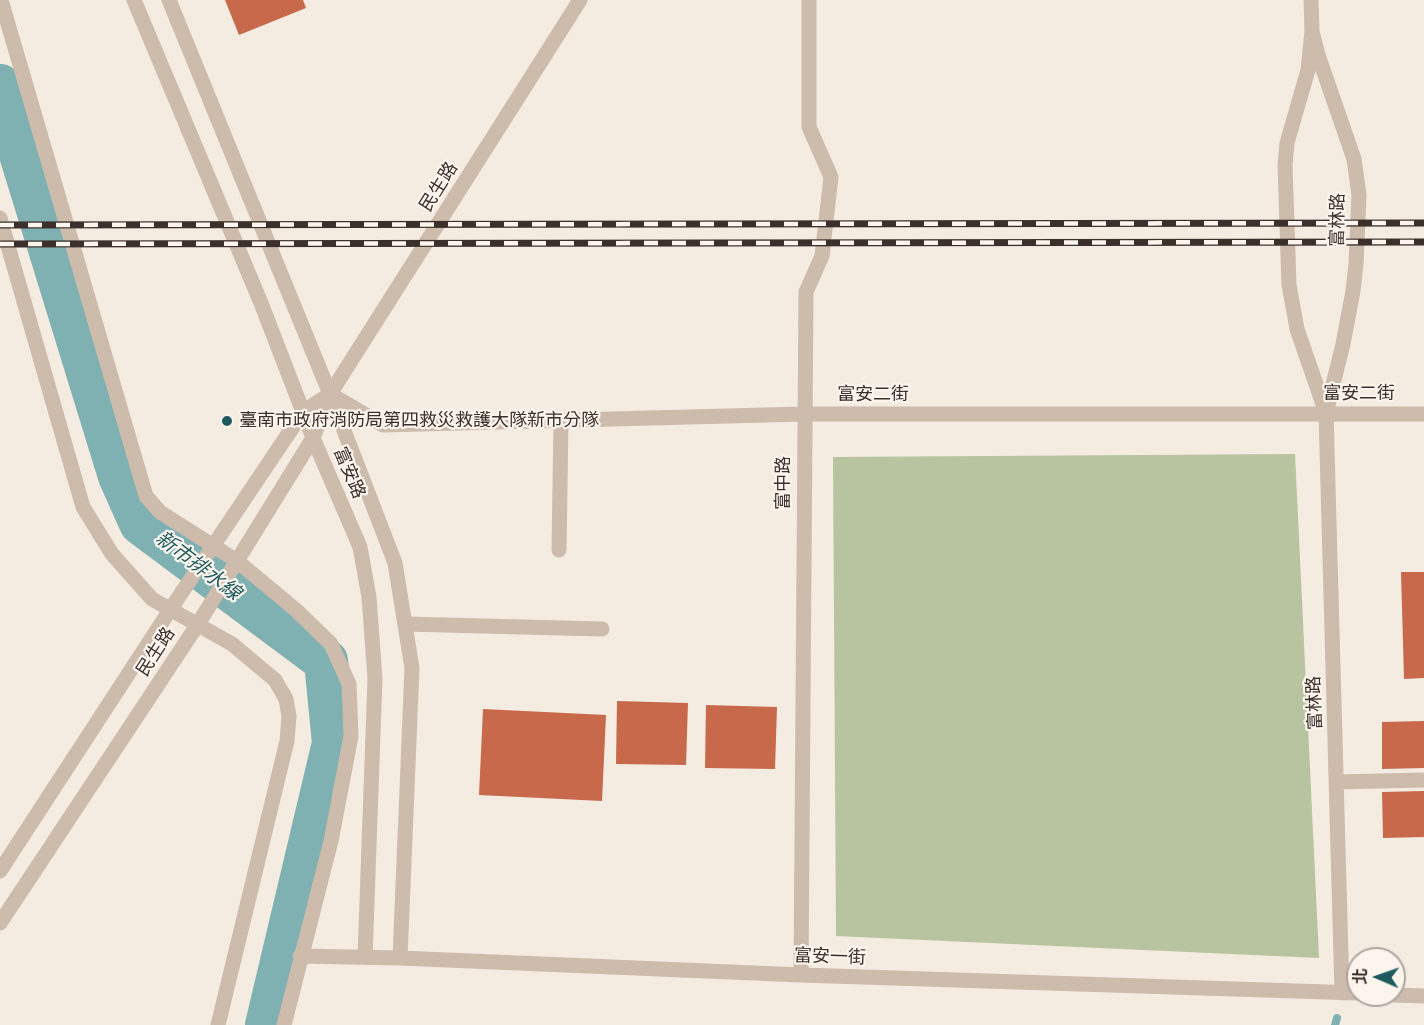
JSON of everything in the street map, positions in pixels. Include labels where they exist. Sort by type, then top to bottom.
[{"type":"street","points":[[1,0],[146,496],[160,512],[237,561],[296,610],[331,644],[349,684],[351,736],[331,841],[284,1025]]},
{"type":"street","name":"富安路","points":[[134,0],[261,303],[313,438],[360,547],[369,597],[375,679],[365,957]]},
{"type":"street","name":"富安路","points":[[169,0],[330,394],[395,563],[412,668],[400,958]]},
{"type":"street","name":"民生路","points":[[0,923],[198,624],[313,438],[330,394],[580,0]]},
{"type":"street","name":"富中路","points":[[801,975],[806,292],[822,256],[831,177],[809,127],[809,0]]},
{"type":"street","name":"富林路","points":[[1311,0],[1312,31],[1308,70],[1287,143],[1285,165],[1289,285],[1297,329],[1326,413]]},
{"type":"street","name":"富林路","points":[[1312,31],[1354,159],[1359,195],[1353,291],[1326,413],[1342,993]]},
{"type":"street","points":[[0,218],[83,507],[112,554],[152,599],[232,644],[275,680],[286,699],[289,716],[287,741],[218,1025]]},
{"type":"street","name":"民生路","points":[[0,871],[170,610],[303,412],[330,394]]},
{"type":"street","name":"富安二街","points":[[330,394],[383,425],[804,414],[1424,414]]},
{"type":"street","points":[[560,550],[561,421]]},
{"type":"street","points":[[405,624],[602,629]]},
{"type":"street","points":[[1337,783],[1424,780]]},
{"type":"street","name":"富安一街","points":[[300,956],[1346,993]]},
{"type":"street","points":[[1406,995],[1424,996]]},
{"type":"green space","points":[[1295,454],[1319,958],[836,936],[833,457]]},
{"type":"building","points":[[225,0],[303,0],[306,8],[239,35]]},
{"type":"building","points":[[1401,572],[1424,572],[1424,678],[1404,679]]},
{"type":"building","points":[[617,701],[688,703],[686,765],[616,764]]},
{"type":"building","points":[[706,705],[777,707],[775,769],[705,768]]},
{"type":"building","points":[[483,709],[606,715],[602,801],[479,795]]},
{"type":"building","points":[[1424,721],[1424,768],[1382,769],[1382,722]]},
{"type":"building","points":[[1424,791],[1424,837],[1383,838],[1382,792]]},
{"type":"waterway","name":"新市排水線","points":[[0,86],[120,476],[141,523],[326,661],[334,743],[267,1025]]},
{"type":"waterway","points":[[1335,1025],[1337,1018]]},
{"type":"railway","points":[[0,225],[1424,223]]},
{"type":"railway","points":[[0,244],[1424,242]]},
{"type":"place","name":"臺南市政府消防局第四救災救護大隊新市分隊","points":[[227,421]]}]
